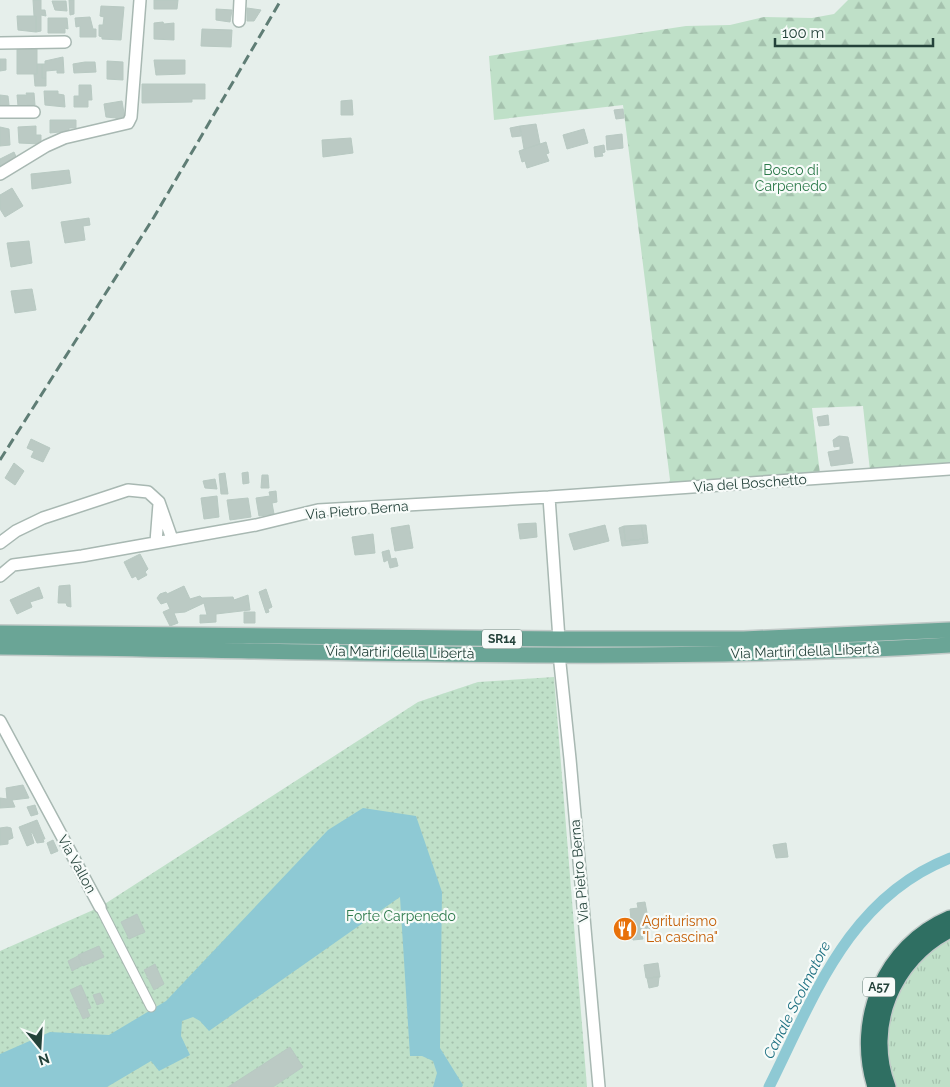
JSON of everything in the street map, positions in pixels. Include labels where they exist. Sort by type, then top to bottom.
[{"type":"highway","name":"A57","points":[[875,1087],[869,1058],[868,1033],[878,988],[890,967],[912,942],[950,918]]},
{"type":"highway","name":"A57","points":[[888,1087],[882,1064],[880,1035],[890,992],[914,955],[950,930]]},
{"type":"main road","name":"Via Martiri della Libertà","points":[[559,647],[950,630]]},
{"type":"main road","name":"Via Martiri della Libertà","points":[[0,633],[56,641]]},
{"type":"main road","name":"Via Martiri della Libertà","points":[[0,647],[56,641],[559,647],[745,654],[950,645]]},
{"type":"street","points":[[0,174],[46,146],[64,138],[128,123],[131,118],[140,0]]},
{"type":"street","points":[[239,21],[240,0]]},
{"type":"street","points":[[0,43],[65,42]]},
{"type":"street","points":[[0,112],[34,112]]},
{"type":"street","name":"Via del Boschetto","points":[[549,497],[950,469]]},
{"type":"street","points":[[0,543],[16,531],[43,518],[128,490],[148,492],[159,502],[166,516],[172,540]]},
{"type":"street","name":"Via Pietro Berna","points":[[0,576],[13,565],[172,540],[318,510],[549,497],[559,647],[599,1087]]},
{"type":"street","points":[[156,542],[159,502]]},
{"type":"street","name":"Via Vallon","points":[[0,725],[100,907],[151,1007]]},
{"type":"green space","name":"Bosco di Carpenedo","points":[[848,0],[950,0],[950,465],[870,471],[863,406],[812,408],[820,474],[668,485],[670,480],[623,105],[494,120],[489,56],[686,26],[730,25],[764,17],[812,18],[834,14]]},
{"type":"green space","name":"Forte Carpenedo","points":[[554,677],[587,1087],[0,1087],[0,951],[100,907],[418,702],[478,682]]},
{"type":"green space","points":[[950,934],[950,1087],[890,1087],[882,1034],[902,976]]},
{"type":"water","points":[[363,808],[416,816],[442,892],[440,1048],[463,1085],[462,1087],[433,1087],[437,1073],[433,1061],[422,1056],[410,1056],[400,897],[209,1031],[200,1021],[193,1017],[182,1021],[181,1036],[190,1055],[159,1071],[151,1061],[107,1087],[0,1087],[0,1054],[50,1032],[109,1035],[166,1001],[328,830]]},
{"type":"building","points":[[33,0],[41,0],[41,10],[45,10],[46,16],[41,15],[41,31],[36,32],[36,16],[34,16]]},
{"type":"building","points":[[69,0],[74,0],[74,14],[70,15]]},
{"type":"building","points":[[154,0],[178,0],[177,9],[154,9]]},
{"type":"building","points":[[52,1],[66,1],[67,11],[55,10]]},
{"type":"building","points":[[101,6],[124,7],[121,40],[102,39],[99,36],[99,25],[103,25],[104,17],[100,16]]},
{"type":"building","points":[[247,8],[261,10],[254,21],[247,21]]},
{"type":"building","points":[[216,9],[232,10],[230,22],[216,20]]},
{"type":"building","points":[[17,16],[36,16],[36,32],[18,30]]},
{"type":"building","points":[[90,17],[93,29],[96,29],[96,37],[80,37],[80,26],[76,27],[75,18]]},
{"type":"building","points":[[48,18],[67,18],[68,29],[65,28],[65,33],[48,33]]},
{"type":"building","points":[[163,22],[164,24],[174,23],[174,40],[154,39],[154,23]]},
{"type":"building","points":[[202,29],[232,30],[231,47],[201,46]]},
{"type":"building","points":[[17,49],[37,49],[37,74],[17,74]]},
{"type":"building","points":[[63,57],[64,73],[57,73],[57,70],[46,71],[46,78],[42,78],[42,64],[45,64],[45,61]]},
{"type":"building","points":[[0,59],[6,59],[6,70],[0,71]]},
{"type":"building","points":[[154,60],[185,60],[185,74],[156,75]]},
{"type":"building","points":[[107,61],[123,62],[123,80],[107,79]]},
{"type":"building","points":[[95,62],[96,72],[74,73],[73,64]]},
{"type":"building","points":[[37,64],[42,64],[42,78],[46,78],[46,86],[35,86],[34,74],[37,74]]},
{"type":"building","points":[[142,84],[205,84],[205,99],[192,99],[192,102],[142,103]]},
{"type":"building","points":[[79,85],[91,85],[92,100],[88,100],[88,107],[74,107],[74,96],[79,96]]},
{"type":"building","points":[[44,91],[58,91],[58,94],[64,95],[65,107],[45,105]]},
{"type":"building","points":[[26,93],[34,93],[35,105],[18,106],[17,95],[27,95]]},
{"type":"building","points":[[0,95],[8,96],[9,105],[0,105]]},
{"type":"building","points":[[352,100],[353,115],[341,115],[341,101]]},
{"type":"building","points":[[122,101],[125,119],[117,121],[116,118],[106,117],[104,104]]},
{"type":"building","points":[[623,109],[624,118],[616,119],[614,110]]},
{"type":"building","points":[[50,120],[76,120],[76,128],[69,128],[69,131],[50,133]]},
{"type":"building","points":[[536,124],[540,144],[524,149],[520,126]]},
{"type":"building","points":[[36,126],[36,135],[41,135],[41,144],[19,143],[18,127]]},
{"type":"building","points":[[520,126],[521,136],[512,137],[510,128]]},
{"type":"building","points":[[0,127],[9,129],[10,145],[0,146]]},
{"type":"building","points":[[584,129],[588,143],[567,149],[563,135]]},
{"type":"building","points":[[622,134],[623,148],[607,150],[606,136]]},
{"type":"building","points":[[351,138],[353,153],[323,157],[322,140]]},
{"type":"building","points":[[546,142],[549,153],[546,154],[549,161],[527,168],[525,161],[522,162],[519,151]]},
{"type":"building","points":[[604,145],[605,152],[602,153],[603,156],[595,157],[594,147]]},
{"type":"building","points":[[14,152],[17,159],[0,170],[0,159]]},
{"type":"building","points":[[69,170],[71,183],[32,189],[31,174]]},
{"type":"building","points":[[12,188],[23,206],[5,217],[0,209],[0,195]]},
{"type":"building","points":[[89,218],[90,225],[83,226],[85,240],[65,243],[61,222]]},
{"type":"building","points":[[29,241],[32,263],[11,267],[7,243]]},
{"type":"building","points":[[32,289],[36,310],[15,313],[11,291]]},
{"type":"building","points":[[828,415],[829,425],[819,426],[817,417]]},
{"type":"building","points":[[839,436],[848,437],[853,463],[831,466],[828,452],[840,450],[840,446],[834,447],[833,440]]},
{"type":"building","points":[[31,439],[50,448],[43,462],[31,457],[34,451],[27,448]]},
{"type":"building","points":[[14,463],[24,471],[15,485],[5,478]]},
{"type":"building","points":[[248,472],[249,483],[243,484],[242,473]]},
{"type":"building","points":[[225,473],[228,494],[221,494],[219,474]]},
{"type":"building","points":[[262,475],[268,475],[269,488],[261,488]]},
{"type":"building","points":[[215,479],[217,489],[205,488],[203,481]]},
{"type":"building","points":[[276,491],[277,502],[272,503],[274,514],[259,516],[256,498],[270,496],[269,492]]},
{"type":"building","points":[[217,496],[219,517],[204,519],[201,498]]},
{"type":"building","points":[[248,498],[251,517],[230,520],[227,500]]},
{"type":"building","points":[[536,523],[537,537],[520,539],[518,524]]},
{"type":"building","points":[[409,525],[413,548],[395,551],[391,528]]},
{"type":"building","points":[[605,525],[609,541],[574,550],[569,534]]},
{"type":"building","points":[[641,525],[644,539],[625,541],[624,526]]},
{"type":"building","points":[[641,525],[646,525],[648,543],[622,546],[619,528],[624,526],[625,541],[644,539]]},
{"type":"building","points":[[373,534],[375,553],[355,555],[352,537]]},
{"type":"building","points":[[389,550],[391,559],[396,558],[398,566],[390,568],[388,560],[384,562],[382,552]]},
{"type":"building","points":[[140,554],[148,569],[145,572],[147,575],[138,580],[136,576],[132,578],[124,562]]},
{"type":"building","points":[[70,585],[71,607],[67,606],[66,603],[58,603],[59,586]]},
{"type":"building","points":[[184,586],[190,599],[200,596],[202,598],[233,597],[234,600],[248,595],[250,610],[216,614],[216,622],[200,623],[200,615],[207,615],[204,603],[185,612],[174,613],[178,623],[170,626],[163,612],[170,609],[167,602],[161,604],[157,598],[160,594],[166,592],[167,594]]},
{"type":"building","points":[[39,587],[43,598],[30,602],[32,607],[17,614],[10,600]]},
{"type":"building","points":[[266,589],[272,607],[266,613],[259,592]]},
{"type":"building","points":[[244,612],[255,612],[255,623],[244,623]]},
{"type":"building","points":[[23,785],[29,798],[12,800],[15,807],[0,808],[0,798],[7,799],[6,788]]},
{"type":"building","points":[[35,805],[38,814],[31,816],[27,807]]},
{"type":"building","points":[[37,820],[45,839],[43,839],[44,842],[37,843],[32,832],[34,843],[27,846],[19,827]]},
{"type":"building","points":[[0,828],[11,828],[13,838],[8,840],[8,844],[0,845]]},
{"type":"building","points":[[53,840],[58,851],[51,854],[47,843]]},
{"type":"building","points":[[786,843],[788,857],[776,858],[773,845]]},
{"type":"building","points":[[645,902],[650,929],[641,931],[643,939],[633,940],[630,909],[638,908],[637,903]]},
{"type":"building","points":[[137,914],[145,932],[129,939],[121,922]]},
{"type":"building","points":[[99,946],[104,957],[83,966],[78,955]]},
{"type":"building","points":[[78,956],[83,965],[72,971],[68,961]]},
{"type":"building","points":[[658,963],[660,977],[646,978],[644,965]]},
{"type":"building","points":[[155,964],[164,984],[154,990],[144,970]]},
{"type":"building","points":[[659,977],[658,986],[649,988],[647,978]]},
{"type":"building","points":[[81,985],[91,1008],[87,1009],[90,1016],[83,1019],[70,990]]},
{"type":"building","points":[[100,993],[104,1002],[97,1005],[93,995]]},
{"type":"building","points":[[290,1047],[303,1067],[273,1087],[228,1087]]},
{"type":"waterway","name":"Canale Scolmatore","points":[[769,1087],[819,986],[838,954],[860,924],[885,898],[915,876],[950,858]]},
{"type":"railway","points":[[0,460],[154,217],[281,0]]},
{"type":"place","name":"Agriturismo \"La cascina\"","points":[[625,929]]}]
